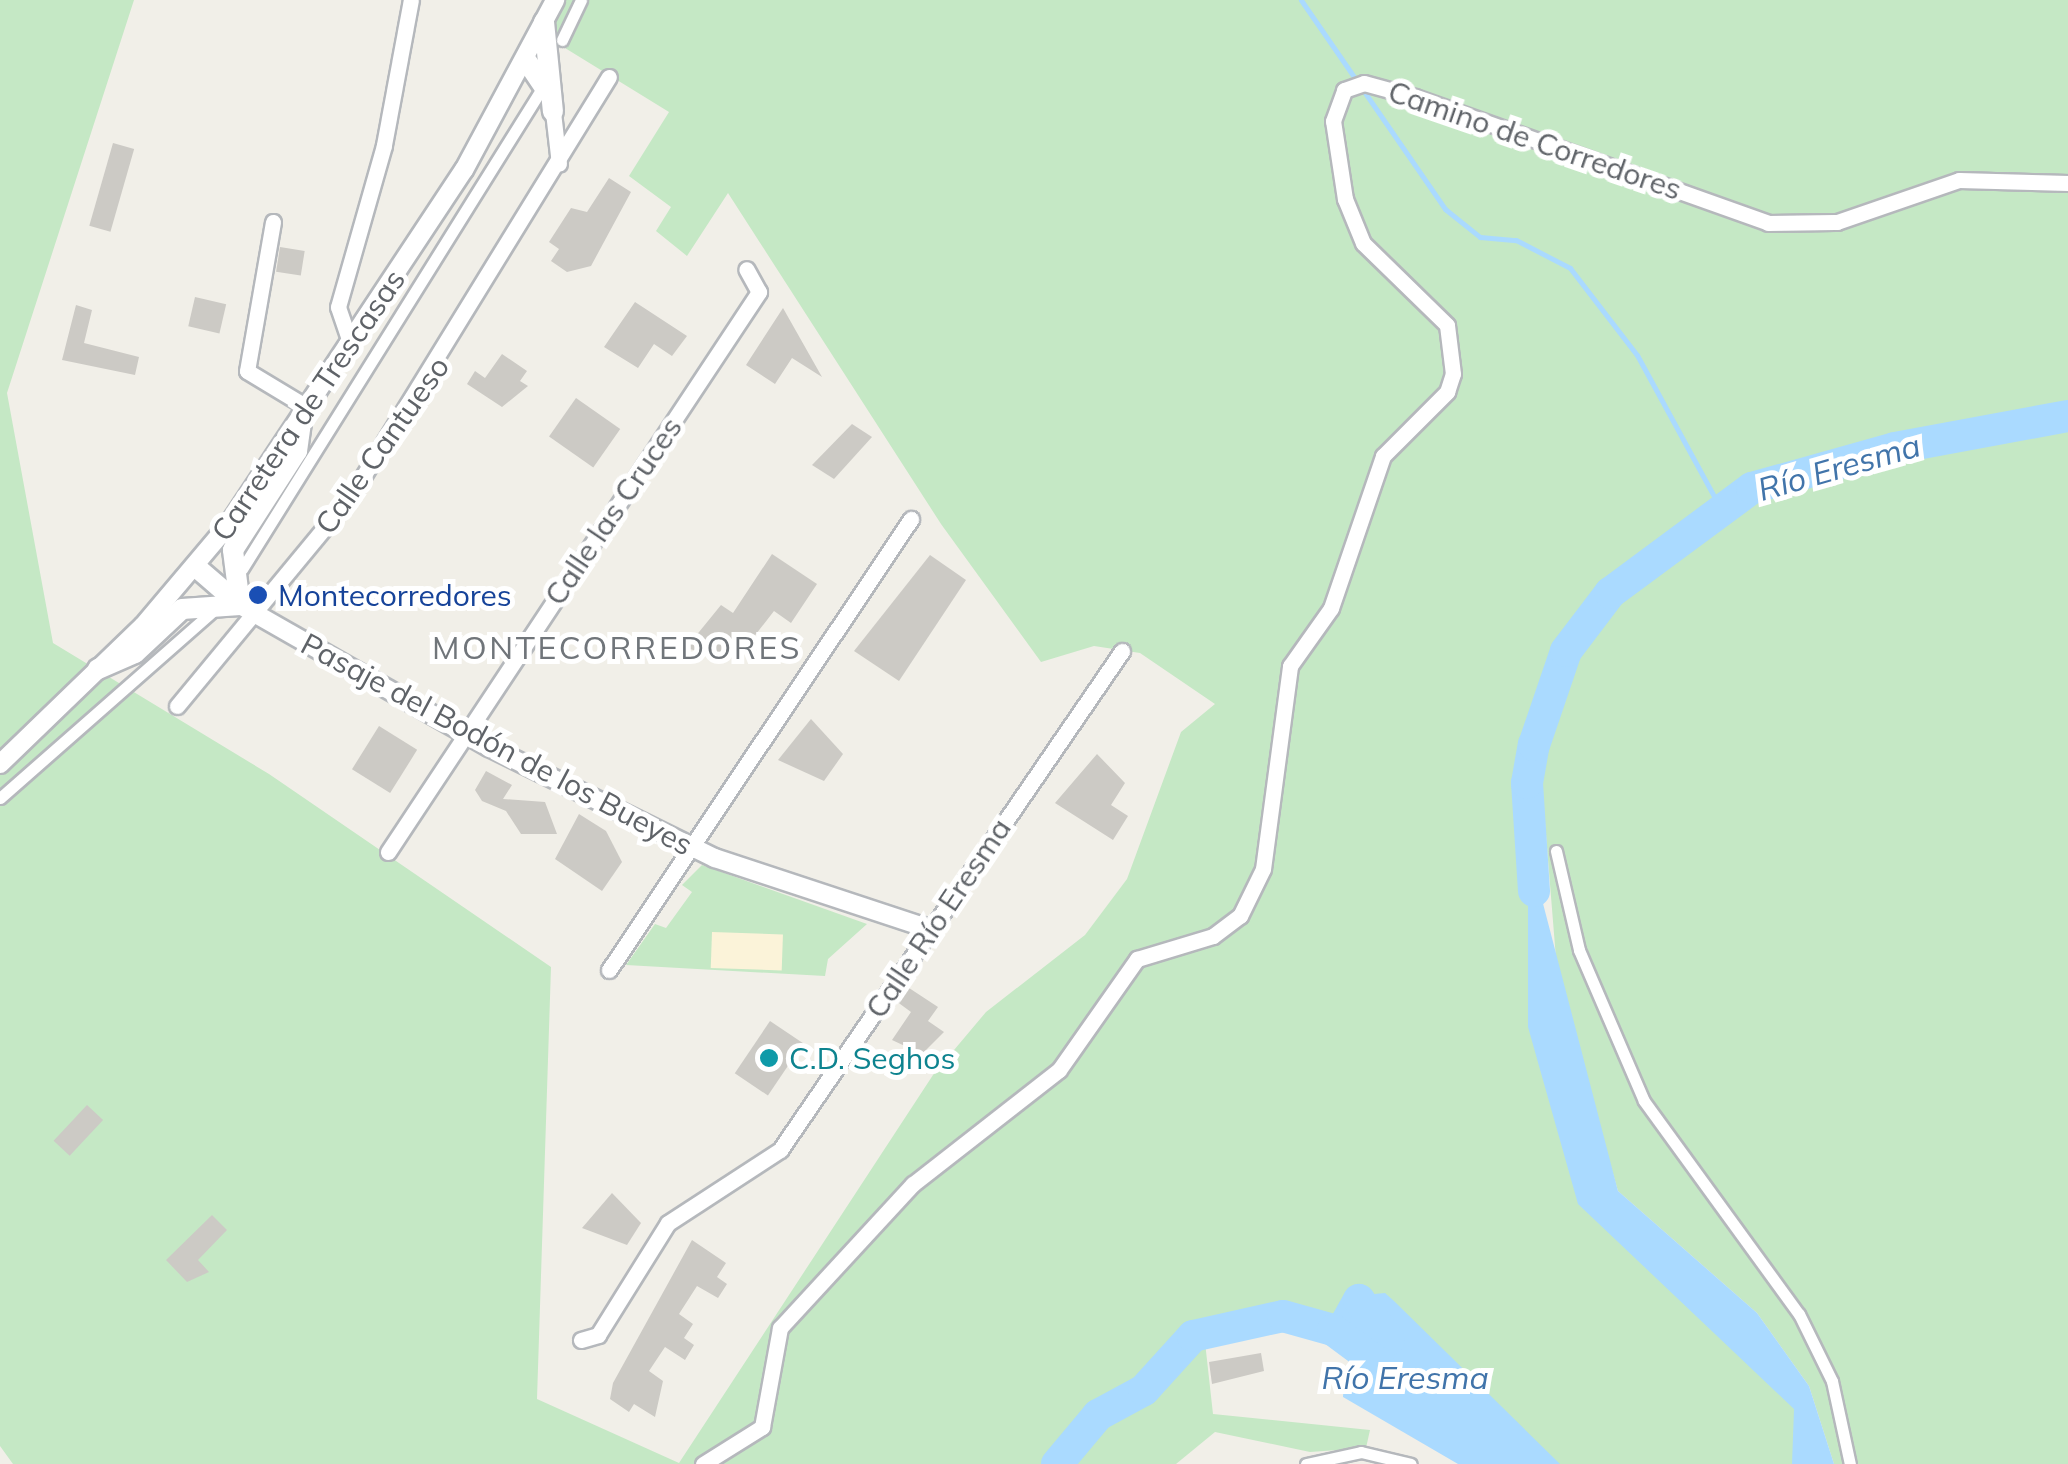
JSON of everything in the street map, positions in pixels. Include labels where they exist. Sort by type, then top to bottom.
[{"type":"main road","points":[[544,22],[553,112]]},
{"type":"main road","points":[[526,60],[542,71],[553,112]]},
{"type":"main road","points":[[248,611],[233,550],[297,451],[305,415]]},
{"type":"main road","points":[[196,567],[248,611]]},
{"type":"main road","points":[[98,669],[134,652],[182,609],[248,611]]},
{"type":"street","points":[[352,346],[338,307],[384,146],[411,0]]},
{"type":"street","name":"Carretera de Trescasas","points":[[0,764],[196,567],[352,346],[526,60],[555,0]]},
{"type":"street","points":[[562,40],[581,0]]},
{"type":"street","name":"Calle Cantueso","points":[[177,706],[248,611],[351,496],[560,164],[609,76]]},
{"type":"street","name":"Camino de Corredores","points":[[703,1464],[762,1427],[780,1328],[913,1184],[1046,1083],[1137,959],[1212,936],[1240,916],[1263,869],[1290,666],[1330,608],[1383,456],[1447,392],[1454,360],[1447,325],[1357,228],[1335,158],[1333,121],[1344,90],[1386,88],[1768,223],[1837,222],[1959,180],[2068,182]]},
{"type":"street","points":[[242,569],[539,93]]},
{"type":"street","points":[[553,112],[560,164]]},
{"type":"street","points":[[272,222],[248,371],[305,415]]},
{"type":"street","name":"Calle las Cruces","points":[[388,852],[759,292],[746,269]]},
{"type":"street","points":[[610,970],[911,518]]},
{"type":"street","name":"Pasaje del Bodón de los Bueyes","points":[[248,611],[464,734],[689,846],[930,929]]},
{"type":"street","points":[[0,798],[212,612]]},
{"type":"street","name":"Calle Río Eresma","points":[[581,1340],[598,1335],[668,1224],[780,1150],[1122,652]]},
{"type":"street","points":[[1556,851],[1579,950],[1644,1101],[1800,1314],[1832,1381],[1850,1464]]},
{"type":"street","points":[[1306,1464],[1361,1452],[1410,1464]]},
{"type":"green space","points":[[0,0],[134,0],[7,393],[53,643],[269,774],[551,967],[537,1399],[679,1463],[933,1075],[986,1012],[1085,935],[1127,879],[1181,732],[1215,704],[1140,653],[1094,646],[1041,662],[941,524],[728,193],[687,256],[656,231],[671,207],[629,176],[669,112],[552,40],[547,0],[2068,0],[2068,1464],[1834,1464],[1809,1386],[1757,1313],[1618,1191],[1558,983],[1538,736],[1527,783],[1528,846],[1554,1043],[1616,1216],[1772,1347],[1819,1464],[1503,1464],[1347,1337],[1311,1324],[1314,1338],[1283,1328],[1204,1333],[1213,1414],[1370,1430],[1366,1448],[1310,1452],[1215,1432],[1176,1464],[13,1464],[0,1446]]},
{"type":"green space","points":[[702,865],[867,924],[828,959],[825,976],[626,965],[655,924],[666,928],[692,892],[682,885]]},
{"type":"sand","points":[[712,932],[783,934],[782,970],[711,968]]},
{"type":"water","points":[[1528,846],[1618,1191],[1757,1313],[1809,1386],[1834,1464],[1792,1464],[1794,1409],[1578,1204],[1528,1027]]},
{"type":"water","name":"Río Eresma","points":[[1385,1293],[1560,1464],[1458,1464],[1343,1397],[1344,1378],[1357,1378],[1356,1354],[1342,1347],[1374,1294]]},
{"type":"building","points":[[113,143],[134,149],[110,232],[89,226]]},
{"type":"building","points":[[609,178],[631,192],[591,266],[567,272],[551,261],[559,249],[549,242],[571,208],[587,212]]},
{"type":"building","points":[[280,247],[305,251],[301,276],[276,272]]},
{"type":"building","points":[[195,297],[226,304],[219,333],[188,326]]},
{"type":"building","points":[[635,302],[687,336],[672,356],[654,344],[638,368],[604,347]]},
{"type":"building","points":[[76,305],[92,310],[84,343],[139,357],[135,375],[62,360]]},
{"type":"building","points":[[783,308],[822,377],[792,358],[775,384],[746,365]]},
{"type":"building","points":[[502,354],[527,371],[520,381],[528,386],[502,407],[467,384],[475,371],[485,378]]},
{"type":"building","points":[[576,398],[620,429],[593,467],[549,437]]},
{"type":"building","points":[[852,424],[872,437],[834,479],[812,465]]},
{"type":"building","points":[[772,554],[817,584],[791,623],[774,611],[746,647],[736,639],[723,658],[686,648],[721,605],[733,613]]},
{"type":"building","points":[[930,555],[966,580],[899,681],[854,651]]},
{"type":"building","points":[[811,719],[843,754],[824,781],[778,760]]},
{"type":"building","points":[[379,726],[417,750],[390,793],[352,769]]},
{"type":"building","points":[[1097,754],[1125,783],[1111,805],[1128,816],[1113,840],[1055,803]]},
{"type":"building","points":[[486,771],[512,785],[503,799],[545,802],[557,834],[521,834],[506,811],[482,801],[475,790]]},
{"type":"building","points":[[579,814],[606,831],[622,862],[602,891],[555,859]]},
{"type":"building","points":[[906,986],[938,1007],[928,1021],[944,1032],[922,1054],[892,1040],[911,1012],[896,1001]]},
{"type":"building","name":"C.D. Seghos","points":[[770,1021],[803,1043],[768,1096],[735,1073]]},
{"type":"building","points":[[87,1105],[103,1120],[70,1156],[54,1141]]},
{"type":"building","points":[[612,1193],[641,1223],[627,1245],[582,1228]]},
{"type":"building","points":[[212,1215],[227,1230],[198,1260],[209,1272],[187,1282],[166,1260]]},
{"type":"building","points":[[692,1240],[726,1263],[717,1277],[727,1284],[718,1298],[697,1286],[679,1314],[693,1324],[684,1338],[694,1345],[685,1360],[665,1347],[649,1371],[663,1381],[655,1417],[634,1404],[629,1412],[610,1399],[613,1383]]},
{"type":"building","points":[[1261,1353],[1264,1371],[1212,1384],[1209,1362]]},
{"type":"waterway","points":[[1301,0],[1445,209],[1480,237],[1516,240],[1570,268],[1637,355],[1721,509]]},
{"type":"waterway","name":"Río Eresma","points":[[1534,891],[1527,783],[1534,745],[1566,651],[1610,593],[1752,488],[1895,448],[2068,416]]},
{"type":"waterway","points":[[1340,1334],[1359,1300],[1389,1340]]},
{"type":"waterway","name":"Río Eresma","points":[[1057,1464],[1098,1415],[1144,1390],[1193,1336],[1283,1316],[1333,1330],[1379,1364]]},
{"type":"place","name":"Montecorredores","points":[[258,595]]},
{"type":"place","name":"C.D. Seghos","points":[[769,1058]]},
{"type":"district","name":"MONTECORREDORES","points":[[617,647]]}]
